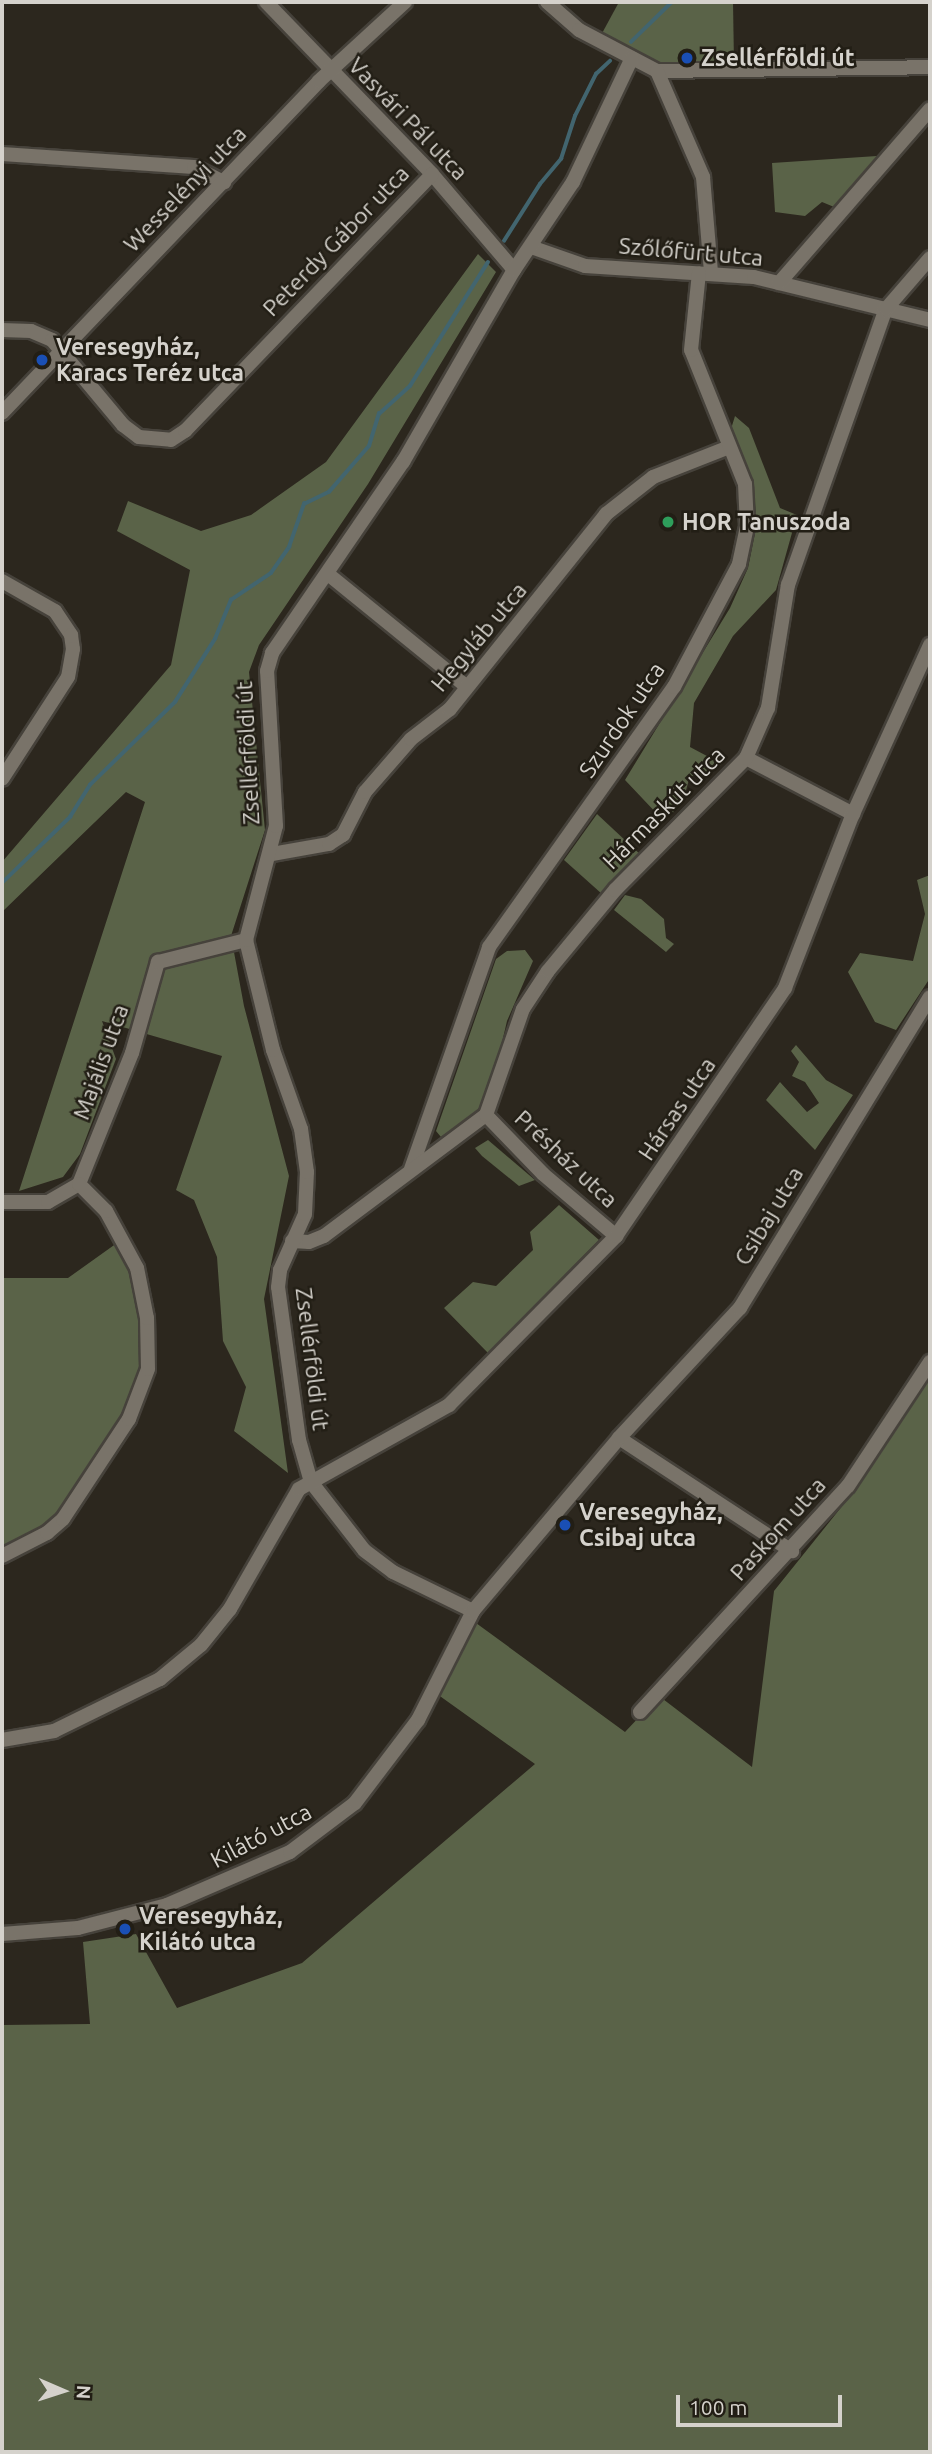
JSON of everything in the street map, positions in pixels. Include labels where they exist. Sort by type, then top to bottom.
[{"type":"street","name":"Vasvári Pál utca","points":[[266,2],[432,174],[514,270]]},
{"type":"street","name":"Wesselényi utca","points":[[2,413],[60,349],[330,71],[405,2]]},
{"type":"street","points":[[547,2],[579,30],[657,71],[930,67]]},
{"type":"street","name":"Zsellérföldi út","points":[[473,1612],[393,1572],[364,1550],[311,1482],[299,1440],[278,1287],[292,1241],[305,1214],[307,1172],[301,1129],[273,1049],[246,940],[272,854],[276,786],[267,671],[272,653],[403,462],[514,270],[573,183],[632,58]]},
{"type":"street","name":"Szurdok utca","points":[[411,1169],[489,947],[674,687],[739,564],[749,506],[745,484],[691,350],[705,273],[703,177],[657,71]]},
{"type":"street","points":[[779,283],[930,110]]},
{"type":"street","points":[[2,154],[194,167],[224,182]]},
{"type":"street","name":"Peterdy Gábor utca","points":[[60,349],[123,425],[139,437],[171,440],[185,431],[432,174]]},
{"type":"street","name":"Szőlőfürt utca","points":[[531,247],[586,266],[705,273],[779,283],[930,320]]},
{"type":"street","name":"Hármaskút utca","points":[[486,1115],[523,1009],[548,971],[615,890],[746,758],[768,708],[788,585],[886,309],[930,258]]},
{"type":"street","points":[[2,330],[42,334],[60,349]]},
{"type":"street","name":"Hegyláb utca","points":[[272,854],[329,844],[343,835],[380,774],[411,739],[450,709],[466,686],[535,608],[606,514],[653,477],[729,447]]},
{"type":"street","points":[[328,574],[466,686]]},
{"type":"street","points":[[2,581],[55,611],[71,635],[73,649],[68,677],[2,779]]},
{"type":"street","name":"Hársas utca","points":[[2,1740],[54,1731],[106,1709],[160,1679],[201,1645],[230,1609],[299,1489],[449,1405],[616,1236],[785,988],[853,814],[930,645]]},
{"type":"street","points":[[746,758],[853,814]]},
{"type":"street","name":"Majális utca","points":[[79,1184],[132,1053],[158,962],[246,940]]},
{"type":"street","name":"Csibaj utca","points":[[473,1612],[619,1438],[740,1308],[930,997]]},
{"type":"street","points":[[292,1241],[309,1242],[324,1236],[486,1115]]},
{"type":"street","name":"Présház utca","points":[[486,1115],[543,1174],[616,1236]]},
{"type":"street","points":[[2,1202],[48,1202],[79,1184],[106,1211],[137,1268],[146,1304],[148,1369],[129,1419],[63,1519],[47,1533],[2,1556]]},
{"type":"street","name":"Paskom utca","points":[[640,1712],[792,1551],[848,1486],[930,1362]]},
{"type":"street","points":[[619,1438],[792,1551]]},
{"type":"street","name":"Kilátó utca","points":[[2,1934],[78,1928],[167,1905],[229,1881],[328,1826],[396,1752],[473,1612]]},
{"type":"green space","points":[[619,2],[733,2],[734,64],[661,66],[600,37]]},
{"type":"green space","points":[[877,156],[839,209],[822,202],[805,216],[775,212],[772,163]]},
{"type":"green space","points":[[478,254],[496,272],[368,484],[259,645],[249,672],[265,830],[231,936],[244,1006],[289,1176],[264,1299],[288,1473],[234,1431],[246,1387],[223,1341],[217,1257],[194,1200],[176,1190],[222,1056],[102,1021],[116,1059],[80,1154],[63,1177],[19,1191],[145,802],[126,792],[2,912],[2,862],[171,665],[190,570],[117,531],[128,501],[201,531],[251,515],[326,462]]},
{"type":"green space","points":[[735,416],[749,428],[780,508],[797,515],[776,590],[733,636],[694,703],[690,747],[722,764],[706,776],[690,776],[683,801],[670,816],[660,817],[625,780],[730,608],[748,568],[756,528],[755,497],[731,429]]},
{"type":"green space","points":[[597,814],[642,856],[602,894],[564,860]]},
{"type":"green space","points":[[930,875],[930,978],[896,1030],[875,1022],[848,972],[860,953],[913,961],[925,914],[917,880]]},
{"type":"green space","points":[[625,895],[641,899],[664,919],[666,938],[674,944],[666,952],[614,910]]},
{"type":"green space","points":[[525,950],[533,961],[507,1021],[494,1077],[478,1112],[441,1137],[436,1131],[496,959],[507,951]]},
{"type":"green space","points":[[796,1045],[826,1080],[853,1095],[815,1150],[766,1100],[780,1082],[807,1112],[819,1103],[805,1082],[792,1076],[799,1062],[791,1051]]},
{"type":"green space","points":[[488,1140],[535,1180],[519,1186],[482,1156],[475,1148]]},
{"type":"green space","points":[[559,1205],[599,1240],[488,1353],[444,1308],[473,1282],[496,1286],[533,1250],[530,1232]]},
{"type":"green space","points":[[124,1238],[146,1304],[142,1390],[63,1519],[2,1553],[2,1278],[68,1278]]},
{"type":"green space","points":[[930,1378],[930,2452],[2,2452],[2,2025],[90,2024],[83,1942],[136,1934],[177,2008],[302,1963],[535,1764],[437,1694],[476,1623],[625,1732],[659,1696],[752,1767],[774,1591],[847,1500]]},
{"type":"waterway","points":[[631,42],[672,2]]},
{"type":"waterway","points":[[504,241],[540,184],[561,159],[575,116],[596,74],[610,61]]},
{"type":"waterway","points":[[2,883],[70,817],[90,785],[175,702],[215,639],[231,600],[271,573],[289,547],[304,504],[329,492],[369,446],[379,414],[410,386],[488,262]]},
{"type":"place","name":"Zsellérföldi út","points":[[687,58]]},
{"type":"place","name":"Veresegyház, Karacs Teréz utca","points":[[42,360]]},
{"type":"place","name":"HOR Tanuszoda","points":[[668,522]]},
{"type":"place","name":"Veresegyház, Csibaj utca","points":[[565,1525]]},
{"type":"place","name":"Veresegyház, Kilátó utca","points":[[125,1929]]}]
